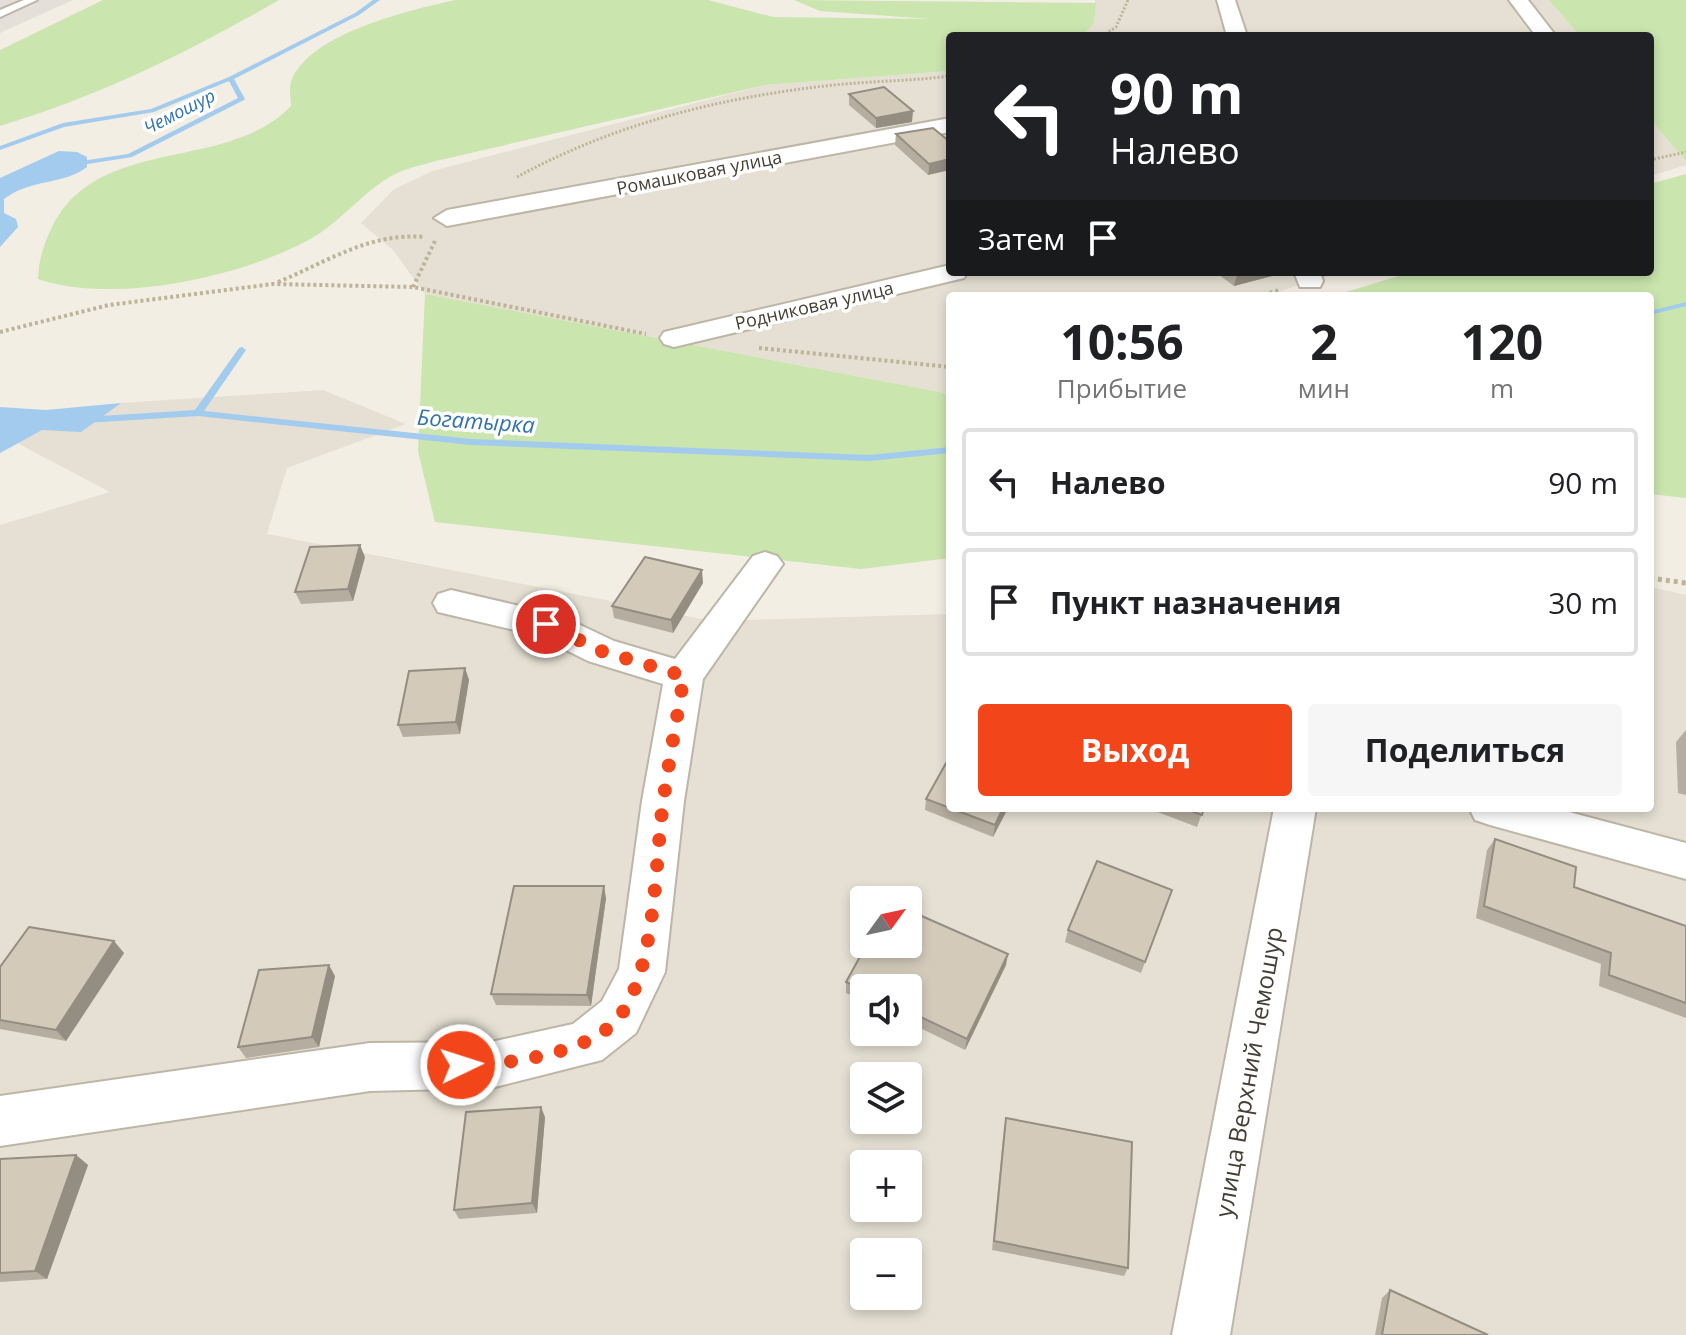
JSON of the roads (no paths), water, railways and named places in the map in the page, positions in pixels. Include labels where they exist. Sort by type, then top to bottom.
[{"type":"street","points":[[1226,0],[1236,32]]},
{"type":"street","points":[[1518,0],[1543,32]]},
{"type":"street","name":"Ромашковая улица","points":[[447,218],[946,126]]},
{"type":"street","name":"Родниковая улица","points":[[674,338],[946,274]]},
{"type":"street","points":[[0,1121],[370,1067],[491,1065],[585,1044],[619,1017],[642,972],[663,801],[684,676],[765,564]]},
{"type":"street","points":[[451,603],[546,624],[601,651],[684,676]]},
{"type":"street","name":"улица Верхний Чемошур","points":[[1201,1335],[1294,812]]},
{"type":"street","points":[[1505,812],[1686,861]]},
{"type":"lane","points":[[0,14],[32,0]]},
{"type":"water","points":[[59,151],[77,152],[87,157],[87,167],[68,177],[15,192],[4,199],[4,213],[16,219],[18,227],[0,247],[0,178]]},
{"type":"water","points":[[121,403],[81,432],[42,430],[0,453],[0,407],[46,410]]},
{"type":"waterway","name":"Чемошур","points":[[231,78],[357,14],[377,0]]},
{"type":"waterway","points":[[0,148],[63,125],[152,111],[231,78]]},
{"type":"waterway","name":"Чемошур","points":[[75,164],[130,156],[242,99],[231,78]]},
{"type":"waterway","name":"Богатырка","points":[[1654,312],[1686,304]]},
{"type":"waterway","points":[[198,413],[242,350]]},
{"type":"waterway","name":"Богатырка","points":[[85,420],[198,413]]},
{"type":"waterway","name":"Богатырка","points":[[198,413],[471,442],[869,458],[946,450]]}]
